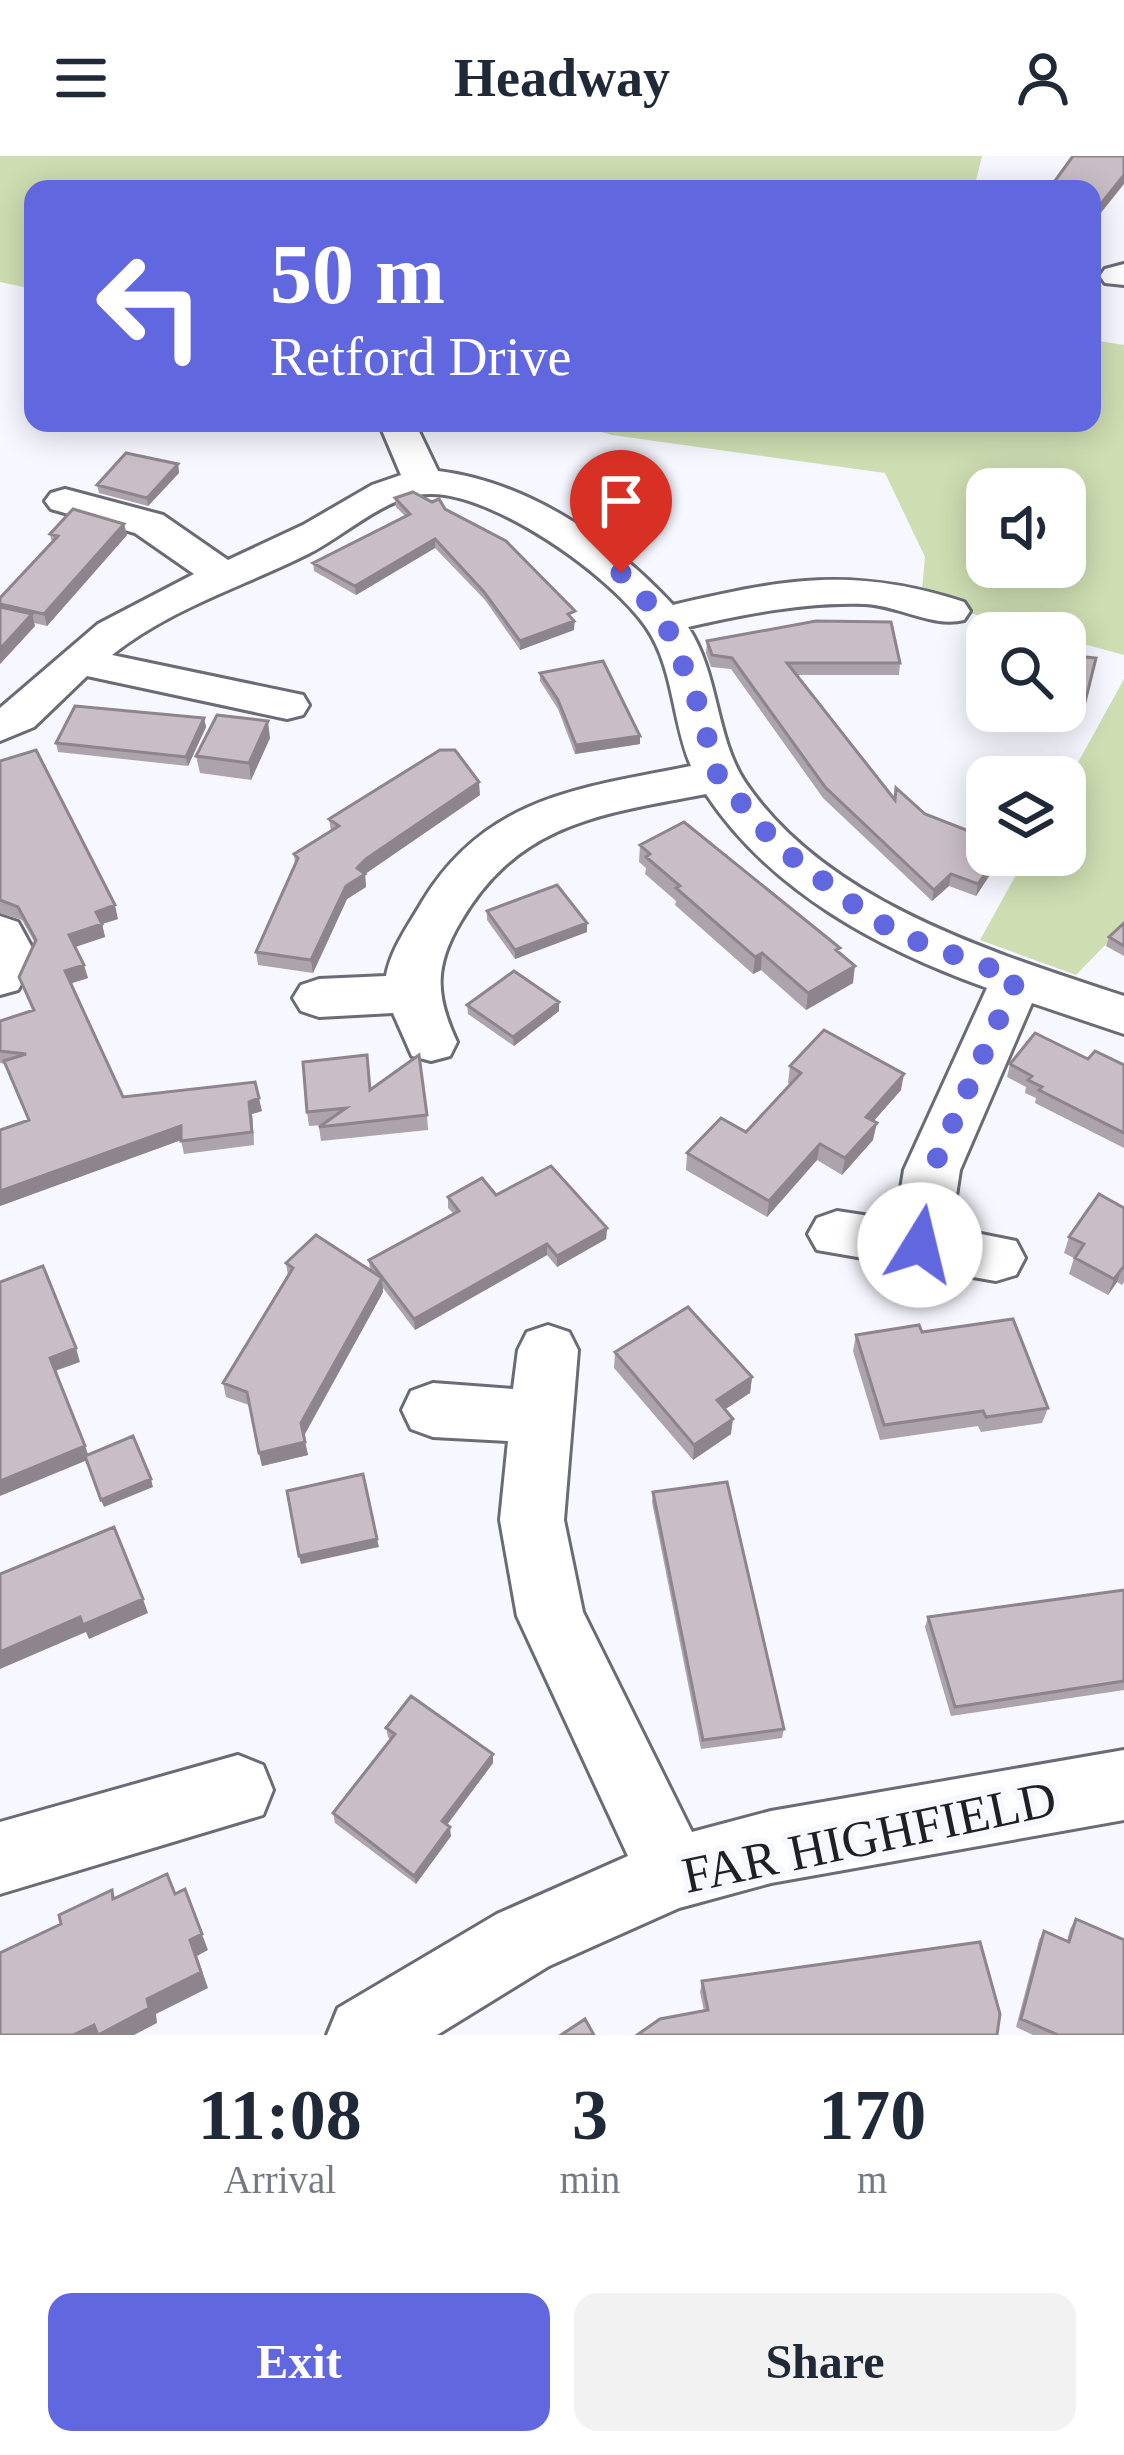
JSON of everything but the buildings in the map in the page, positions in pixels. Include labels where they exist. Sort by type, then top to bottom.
[{"type":"street","points":[[401,432],[424,482]]},
{"type":"street","points":[[0,727],[18,717],[114,632],[224,575],[313,536],[380,497],[424,482],[466,490],[572,537],[621,573],[664,620],[694,691],[718,776],[778,846],[839,897],[908,938],[1124,1015]]},
{"type":"street","points":[[65,501],[149,524],[224,575]]},
{"type":"street","points":[[664,620],[767,597],[902,578],[949,611]]},
{"type":"street","points":[[80,661],[287,705]]},
{"type":"street","points":[[431,1042],[408,994],[414,959],[468,868],[505,837],[582,806],[718,776]]},
{"type":"street","points":[[0,934],[10,955],[0,977]]},
{"type":"street","points":[[920,1245],[932,1170],[1017,978]]},
{"type":"street","points":[[319,998],[408,994]]},
{"type":"street","points":[[837,1234],[996,1258]]},
{"type":"street","points":[[548,1350],[532,1520],[550,1616],[674,1873]]},
{"type":"street","points":[[433,1410],[541,1417]]},
{"type":"street","name":"FAR HIGHFIELD","points":[[365,2035],[524,1940],[674,1873],[771,1847],[1124,1785]]},
{"type":"street","points":[[0,1858],[238,1790]]},
{"type":"green space","points":[[0,156],[982,156],[976,180],[24,180],[24,287],[0,282]]},
{"type":"green space","points":[[1101,341],[1124,345],[1124,655],[1086,645],[1086,612],[966,612],[956,603],[922,590],[925,557],[885,473],[601,432],[1101,432]]},
{"type":"green space","points":[[1124,679],[1124,926],[1076,975],[980,940],[1015,876],[1086,876],[1086,756],[1082,756]]},
{"type":"route","points":[[621,573],[664,620],[694,691],[718,776],[778,846],[839,897],[908,938],[1017,978],[932,1170],[920,1245]]}]
